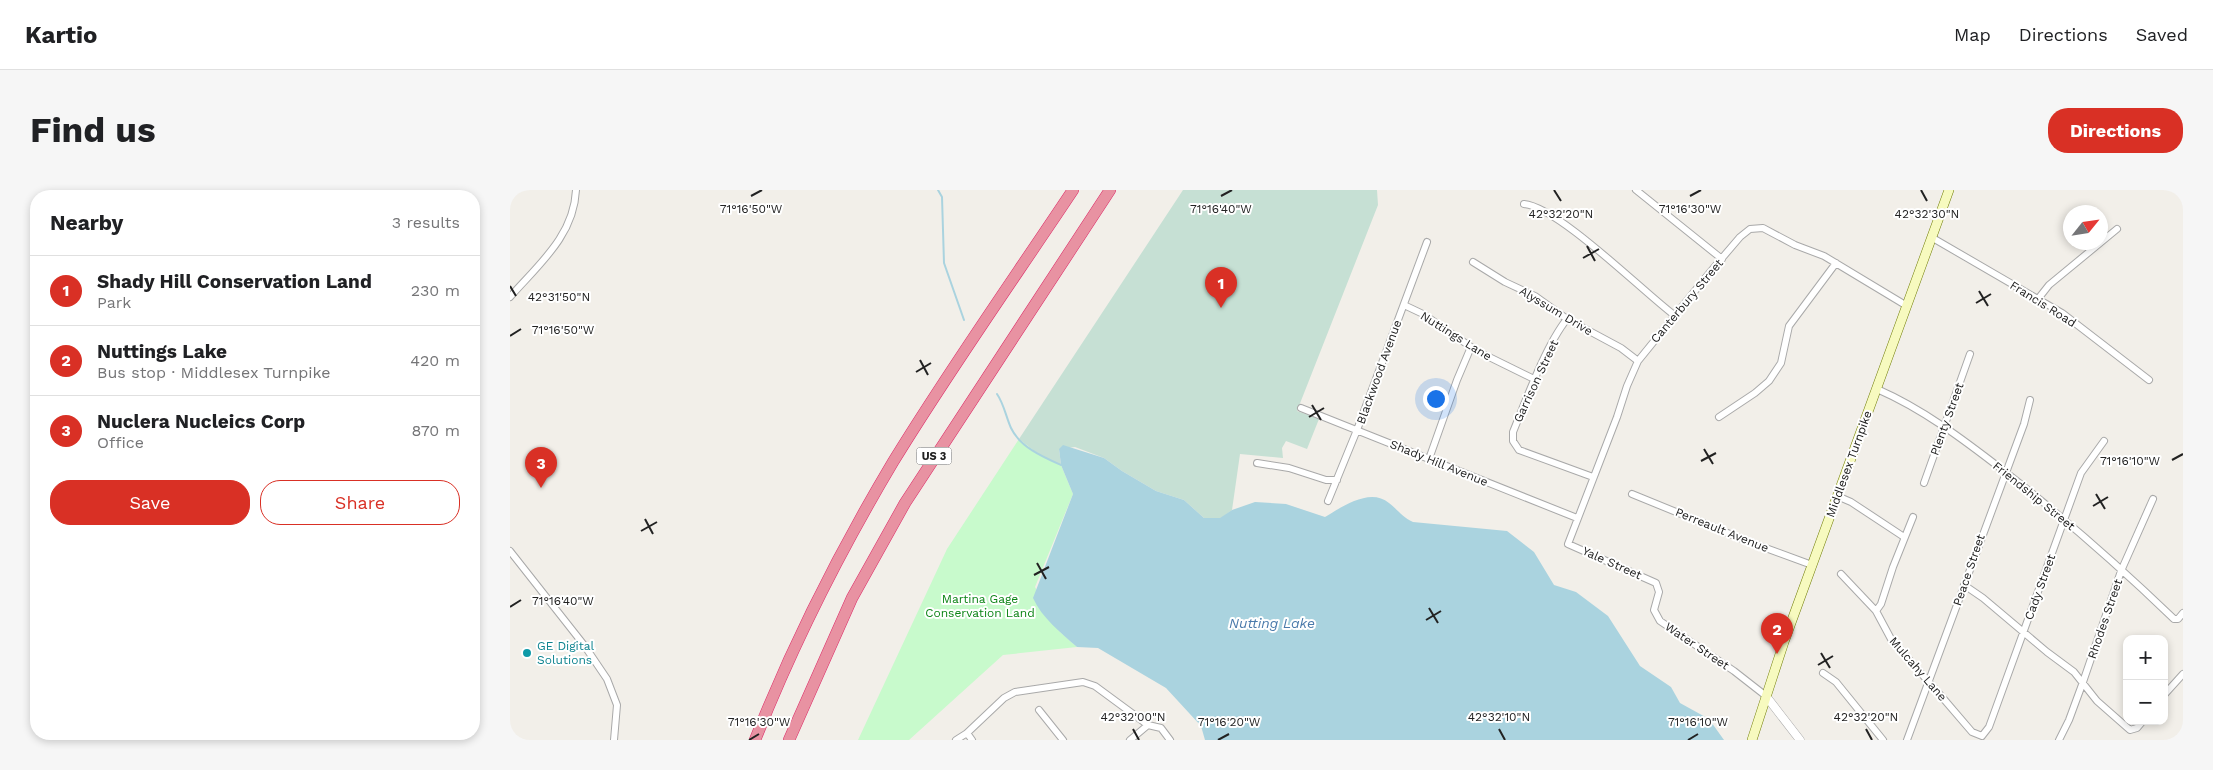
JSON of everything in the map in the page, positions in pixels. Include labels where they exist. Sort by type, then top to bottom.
[{"type":"highway","name":"US 3","points":[[755,740],[781,677],[818,599],[873,496],[915,427],[1073,190]]},
{"type":"highway","name":"US 3","points":[[789,740],[852,598],[905,504],[1110,190]]},
{"type":"main road","name":"Middlesex Turnpike","points":[[1752,740],[1812,565],[1949,190]]},
{"type":"street","points":[[510,297],[541,265],[568,225],[573,212],[576,190]]},
{"type":"street","points":[[1636,190],[1722,259]]},
{"type":"street","points":[[1524,204],[1533,205],[1559,220],[1674,315]]},
{"type":"street","name":"Canterbury Street","points":[[1568,544],[1592,477],[1617,417],[1630,377],[1638,361],[1674,315],[1746,232],[1758,227],[1795,245],[1818,253],[1907,306]]},
{"type":"street","points":[[2038,298],[2050,285],[2116,229]]},
{"type":"street","name":"Francis Road","points":[[1931,237],[2038,298],[2072,321],[2149,380]]},
{"type":"street","name":"Blackwood Avenue","points":[[1328,501],[1357,430],[1426,242]]},
{"type":"street","name":"Alyssum Drive","points":[[1473,262],[1535,296],[1567,320],[1621,348],[1638,361]]},
{"type":"street","points":[[1719,417],[1751,396],[1769,380],[1780,363],[1789,326],[1836,264]]},
{"type":"street","name":"Nuttings Lane","points":[[1404,305],[1423,314],[1471,347],[1536,380]]},
{"type":"street","name":"Garrison Street","points":[[1567,320],[1554,340],[1513,432],[1514,445],[1519,450],[1532,456],[1592,477]]},
{"type":"street","points":[[1429,458],[1471,347]]},
{"type":"street","name":"Plenty Street","points":[[1924,483],[1970,354]]},
{"type":"street","name":"Friendship Street","points":[[1877,389],[1908,404],[1944,427],[2005,472],[2064,518],[2174,619],[2178,619],[2183,613]]},
{"type":"street","name":"Peace Street","points":[[1907,740],[2024,424],[2030,400]]},
{"type":"street","name":"Shady Hill Avenue","points":[[1301,408],[1577,518]]},
{"type":"street","name":"Cady Street","points":[[1983,738],[1989,727],[2064,518],[2085,466],[2104,441]]},
{"type":"street","points":[[1257,462],[1289,468],[1326,480],[1337,480]]},
{"type":"street","name":"Perreault Avenue","points":[[1632,494],[1812,565]]},
{"type":"street","points":[[1837,496],[1851,502],[1904,538]]},
{"type":"street","name":"Rhodes Street","points":[[2059,740],[2069,720],[2083,682],[2121,571],[2153,499]]},
{"type":"street","points":[[1876,611],[1881,604],[1894,562],[1913,517]]},
{"type":"street","name":"Yale Street","points":[[1568,544],[1656,583]]},
{"type":"street","points":[[510,551],[584,645],[605,675],[617,705],[614,740]]},
{"type":"street","name":"Mulcahy Lane","points":[[1841,574],[1876,611],[1891,639],[1972,732],[1983,738]]},
{"type":"street","name":"Water Street","points":[[1656,583],[1659,589],[1654,610],[1657,618],[1751,683],[1766,696]]},
{"type":"street","points":[[1964,585],[1983,598],[2068,667],[2083,682],[2097,701],[2123,724]]},
{"type":"street","points":[[1823,672],[1836,682],[1883,740]]},
{"type":"street","points":[[2168,691],[2183,674]]},
{"type":"street","points":[[956,740],[967,733],[1004,698],[1015,692],[1083,682],[1095,686],[1148,725],[1161,728],[1170,740]]},
{"type":"street","points":[[1766,696],[1800,740]]},
{"type":"street","points":[[1039,710],[1063,740]]},
{"type":"street","points":[[1133,739],[1148,725]]},
{"type":"street","points":[[2124,725],[2130,730],[2140,725]]},
{"type":"street","points":[[967,733],[972,740]]},
{"type":"green space","points":[[1183,190],[1377,190],[1378,205],[1297,411],[1319,419],[1307,449],[1286,441],[1282,448],[1283,458],[1240,454],[1232,510],[1220,519],[1204,518],[1184,500],[1156,491],[1104,458],[1075,447],[1059,449],[1061,465],[1038,454],[1019,439]]},
{"type":"green space","name":"Martina Gage Conservation Land","points":[[1019,439],[1038,454],[1061,465],[1073,494],[1035,587],[1059,631],[1077,647],[1003,655],[909,740],[858,740],[947,549]]},
{"type":"water","name":"Nutting Lake","points":[[1063,445],[1104,458],[1156,491],[1184,500],[1204,518],[1220,518],[1232,510],[1255,502],[1286,504],[1325,517],[1356,500],[1373,497],[1389,503],[1403,516],[1413,522],[1507,531],[1534,552],[1554,585],[1576,592],[1608,616],[1640,666],[1671,687],[1680,703],[1709,719],[1724,740],[1205,740],[1201,726],[1166,688],[1098,648],[1077,647],[1047,619],[1033,598],[1073,494],[1061,465],[1059,449]]},
{"type":"waterway","points":[[938,190],[942,197],[944,263],[964,320]]},
{"type":"waterway","points":[[997,394],[1011,428],[1020,441],[1033,451],[1061,465]]},
{"type":"place","name":"Shady Hill Conservation Land","points":[[1221,308]]},
{"type":"place","name":"Nuclera Nucleics Corp","points":[[541,488]]},
{"type":"place","name":"GE Digital Solutions","points":[[527,653]]},
{"type":"place","name":"Nuttings Lake","points":[[1777,654]]}]
